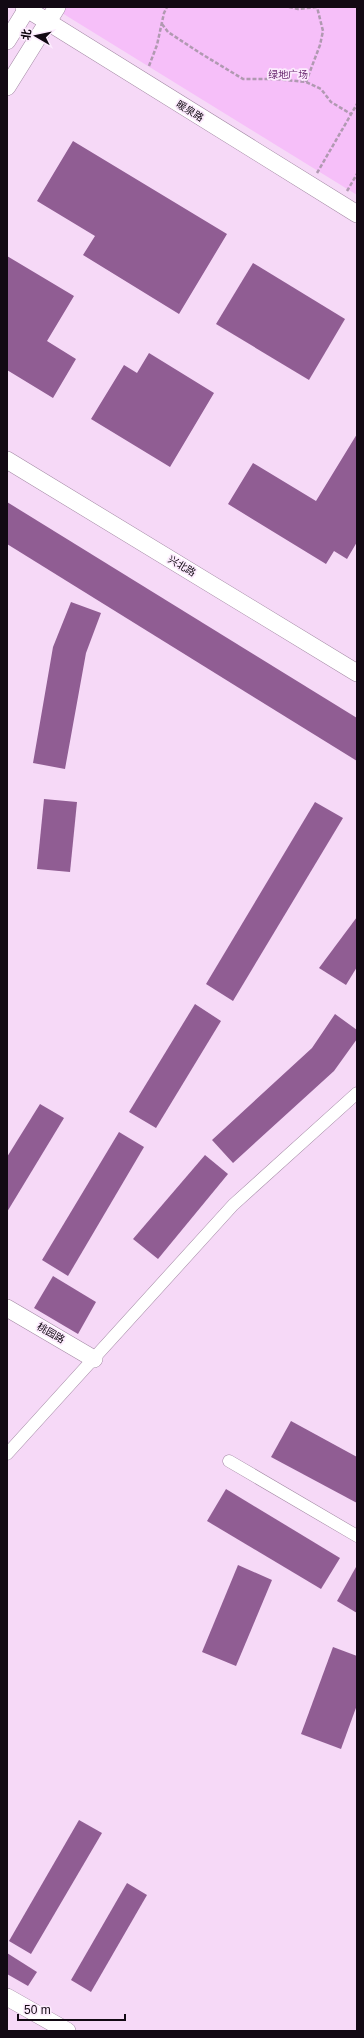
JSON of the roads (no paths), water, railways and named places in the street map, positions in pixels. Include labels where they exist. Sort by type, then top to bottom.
[{"type":"street","points":[[7,87],[57,7]]},
{"type":"street","points":[[7,41],[26,8]]},
{"type":"street","name":"暖泉路","points":[[26,8],[357,214]]},
{"type":"street","name":"兴北路","points":[[7,460],[357,673]]},
{"type":"street","points":[[7,1454],[233,1205],[357,1092]]},
{"type":"street","name":"桃园路","points":[[7,1308],[94,1359]]},
{"type":"street","points":[[229,1461],[357,1536]]},
{"type":"street","points":[[7,1997],[67,2031]]},
{"type":"park label","name":"绿地广场","points":[[288,74]]}]
